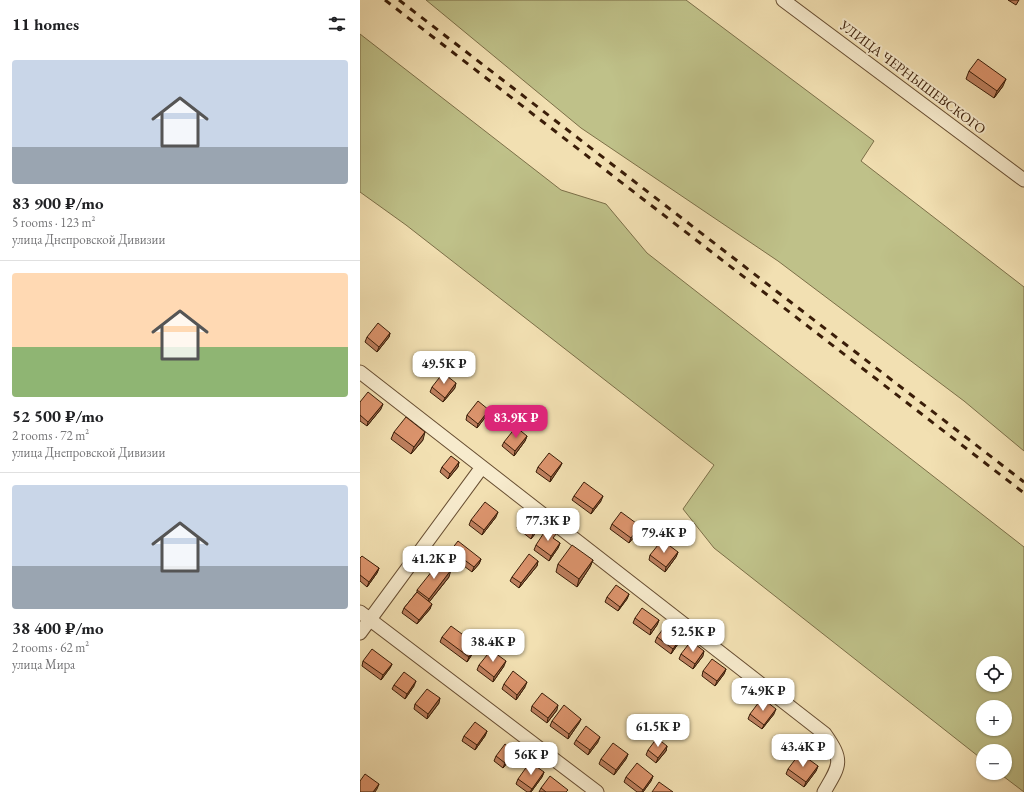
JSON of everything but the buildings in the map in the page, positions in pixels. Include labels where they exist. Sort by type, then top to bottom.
[{"type":"street","name":"УЛИЦА ЧЕРНЫШЕВСКОГО","points":[[783,0],[1024,180]]},
{"type":"street","points":[[360,372],[826,734],[836,750],[839,768],[824,792]]},
{"type":"street","points":[[360,633],[365,616],[482,467]]},
{"type":"street","points":[[365,616],[596,792]]},
{"type":"green space","points":[[426,0],[686,0],[874,141],[861,161],[1024,287],[1024,451],[964,401],[778,261],[581,128]]},
{"type":"green space","points":[[360,34],[561,190],[606,204],[647,253],[1024,547],[1024,792],[1008,780],[1012,780],[1012,744],[976,744],[976,754],[714,548],[683,509],[714,465],[406,225],[360,192]]},
{"type":"railway","points":[[385,0],[1024,493]]},
{"type":"railway","points":[[399,0],[1024,482]]}]
